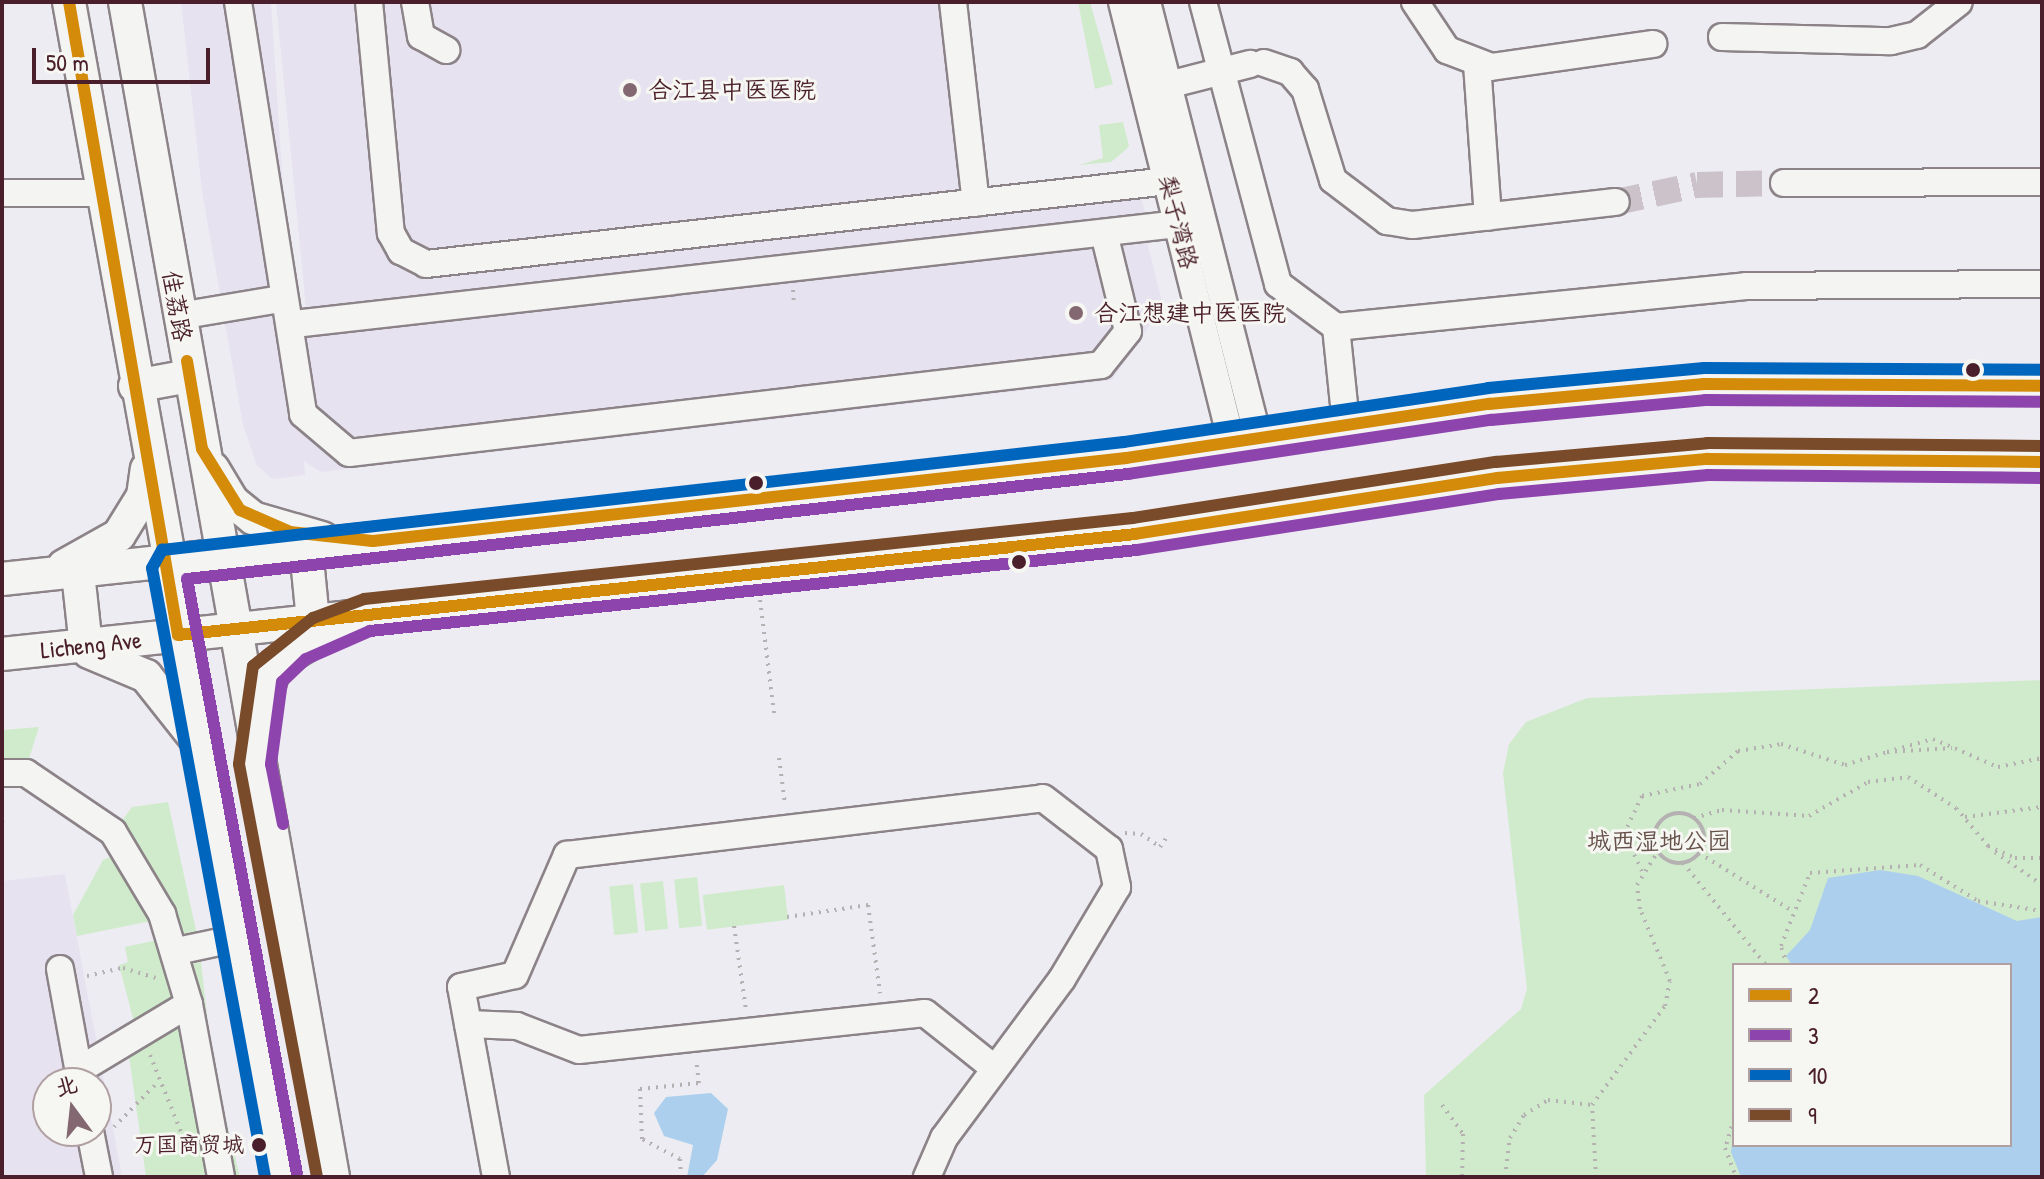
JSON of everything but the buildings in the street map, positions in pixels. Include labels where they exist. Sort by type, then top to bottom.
[{"type":"main road","points":[[69,2],[178,635],[220,837],[281,1177]]},
{"type":"main road","name":"佳荔路","points":[[125,2],[221,559],[230,629],[333,1177]]},
{"type":"main road","points":[[135,386],[189,376]]},
{"type":"main road","points":[[2,579],[221,559],[1704,384],[2042,386]]},
{"type":"main road","points":[[38,576],[119,535],[147,484],[146,446]]},
{"type":"main road","points":[[202,449],[232,501],[253,518],[290,532],[373,541]]},
{"type":"main road","name":"Licheng Ave","points":[[2,654],[1135,534],[1497,478],[1707,459],[2042,462]]},
{"type":"main road","points":[[306,549],[313,620]]},
{"type":"main road","points":[[78,573],[80,648],[127,664],[157,686],[188,724],[206,768]]},
{"type":"main road","points":[[255,764],[263,684],[275,665],[319,633],[366,615]]},
{"type":"main road","points":[[220,837],[267,827]]},
{"type":"street","points":[[238,2],[281,299],[294,324],[303,414],[349,453],[1101,365],[1128,331],[1104,233]]},
{"type":"street","points":[[369,2],[391,233],[417,261],[1168,181]]},
{"type":"street","points":[[415,2],[421,36],[446,50]]},
{"type":"street","points":[[953,2],[976,203]]},
{"type":"street","name":"梨子湾路","points":[[1122,2],[1179,224],[1245,440]]},
{"type":"street","name":"梨子湾路","points":[[1147,2],[1245,440]]},
{"type":"street","points":[[1203,2],[1278,284],[1336,327],[1746,286],[2042,284]]},
{"type":"street","points":[[1415,2],[1437,42],[1477,64],[1508,68],[1653,44]]},
{"type":"street","points":[[1722,37],[1891,41],[1917,35],[1959,2]]},
{"type":"street","points":[[1168,85],[1257,64],[1298,79],[1328,172],[1378,217],[1413,225],[1616,202]]},
{"type":"street","points":[[1477,64],[1488,217]]},
{"type":"street","points":[[1784,183],[2042,182]]},
{"type":"street","points":[[2,193],[101,193]]},
{"type":"street","points":[[294,324],[1179,224]]},
{"type":"street","points":[[179,316],[281,299]]},
{"type":"street","points":[[1336,327],[1346,424]]},
{"type":"street","points":[[2,773],[26,773],[113,832],[177,951],[221,1177]]},
{"type":"street","points":[[496,1177],[461,987],[515,975],[567,855],[1043,798],[1109,849],[1117,887],[1111,903],[944,1138],[927,1177]]},
{"type":"street","points":[[177,951],[238,938]]},
{"type":"street","points":[[61,975],[78,1067]]},
{"type":"street","points":[[95,1067],[147,1033],[187,995]]},
{"type":"street","points":[[468,1024],[517,1026],[579,1050],[883,1014],[925,1013],[994,1068]]},
{"type":"street","points":[[93,1147],[99,1177]]},
{"type":"path","points":[[757,574],[774,713]]},
{"type":"path","points":[[1596,1177],[1592,1105],[1665,1006],[1670,981],[1640,909],[1642,871],[1624,834],[1642,796],[1700,784],[1755,746],[1781,744],[1845,765],[1887,752],[1915,739],[1952,748],[1998,767],[2042,758]]},
{"type":"path","points":[[1887,752],[1952,748]]},
{"type":"path","points":[[779,758],[788,829]]},
{"type":"path","points":[[1642,871],[1658,852],[1658,824],[1674,814],[1694,818],[1722,810],[1809,816],[1887,777],[1935,791],[1965,817],[1988,846],[2042,885]]},
{"type":"path","points":[[1965,817],[2042,807]]},
{"type":"path","points":[[2,820],[9,818]]},
{"type":"path","points":[[1683,863],[1699,853],[1704,834],[1694,818]]},
{"type":"path","points":[[1109,849],[1133,831],[1160,847],[1167,837]]},
{"type":"path","points":[[1988,846],[2015,858],[2042,858]]},
{"type":"path","points":[[1658,852],[1683,863],[1764,963]]},
{"type":"path","points":[[1699,853],[1792,911]]},
{"type":"path","points":[[1786,963],[1781,946],[1804,876],[1872,865],[1920,865],[1978,901],[2042,911]]},
{"type":"path","points":[[787,917],[868,905],[883,1014]]},
{"type":"path","points":[[734,926],[748,1031]]},
{"type":"path","points":[[61,975],[123,968],[187,995]]},
{"type":"path","points":[[147,1033],[157,1083],[192,1163]]},
{"type":"path","points":[[681,1177],[680,1159],[642,1139],[640,1089],[699,1083],[693,1038]]},
{"type":"path","points":[[112,1122],[157,1083]]},
{"type":"path","points":[[1505,1177],[1510,1138],[1524,1115],[1548,1100],[1592,1105]]},
{"type":"path","points":[[1442,1105],[1463,1134],[1462,1177]]},
{"type":"path","points":[[1732,1125],[1725,1148],[1736,1177]]},
{"type":"path","points":[[742,1177],[752,1177]]},
{"type":"shaded area","points":[[181,2],[271,2],[291,312],[1141,217],[1163,306],[1112,380],[321,472],[304,461],[305,475],[273,479],[257,466],[243,425],[202,191]]},
{"type":"shaded area","name":"合江县中医医院","points":[[276,2],[965,2],[985,188],[1135,172],[1145,213],[306,307]]},
{"type":"shaded area","points":[[65,874],[101,1067],[32,1067],[32,1147],[112,1147],[112,1124],[122,1177],[2,1177],[2,881]]},
{"type":"green space","points":[[1078,2],[1090,2],[1113,84],[1095,89]]},
{"type":"green space","points":[[1123,122],[1129,146],[1123,152],[1111,162],[1079,165],[1103,158],[1099,125]]},
{"type":"green space","name":"城西湿地公园","points":[[2042,680],[2042,1177],[1426,1177],[1424,1095],[1521,1009],[1527,989],[1503,773],[1509,744],[1526,722],[1587,698]]},
{"type":"green space","points":[[39,727],[27,765],[2,766],[2,730]]},
{"type":"green space","points":[[168,802],[197,935],[185,938],[118,826],[132,807]]},
{"type":"green space","points":[[115,855],[156,920],[77,936],[73,915],[103,860]]},
{"type":"green space","points":[[697,877],[702,926],[679,928],[674,879]]},
{"type":"green space","points":[[663,881],[668,929],[645,931],[640,883]]},
{"type":"green space","points":[[633,884],[638,933],[614,935],[609,887]]},
{"type":"green space","points":[[784,885],[788,920],[707,930],[703,895]]},
{"type":"green space","points":[[162,939],[175,993],[167,1006],[134,1022],[119,965],[128,962],[125,947]]},
{"type":"green space","points":[[201,962],[213,1068],[240,1177],[227,1177],[187,965]]},
{"type":"green space","points":[[182,1025],[216,1177],[146,1177],[129,1056]]},
{"type":"water","points":[[1880,870],[1918,876],[2017,921],[2042,917],[2042,1177],[1741,1177],[1731,1152],[1732,1144],[1732,1147],[2012,1147],[2012,963],[1791,963],[1786,956],[1810,930],[1828,878]]},
{"type":"water","points":[[711,1093],[728,1109],[717,1160],[702,1177],[687,1177],[693,1145],[664,1136],[654,1113],[666,1097]]},
{"type":"tunnel","points":[[1616,202],[1697,185],[1784,183]]},
{"type":"transit line","name":"2","points":[[69,2],[178,635],[1135,534],[1497,478],[1707,459],[2042,462]]},
{"type":"transit line","name":"2","points":[[187,361],[202,449],[240,510],[290,532],[373,541],[1126,458],[1489,404],[1704,384],[2042,386]]},
{"type":"transit line","name":"10","points":[[265,1177],[152,568],[162,550],[1124,442],[1488,388],[1704,368],[2042,370]]},
{"type":"transit line","name":"3","points":[[297,1174],[187,579],[1128,474],[1491,420],[1705,400],[2042,402]]},
{"type":"transit line","name":"9","points":[[317,1177],[239,764],[253,666],[313,618],[364,599],[1133,518],[1496,462],[1707,443],[2042,446]]},
{"type":"transit line","name":"3","points":[[283,824],[271,764],[282,682],[306,659],[370,631],[1137,550],[1499,494],[1708,475],[2042,478]]},
{"type":"place","name":"合江县中医医院","points":[[630,90]]},
{"type":"place","name":"合江想建中医医院","points":[[1076,313]]},
{"type":"place","name":"万国商贸城","points":[[259,1145]]}]
